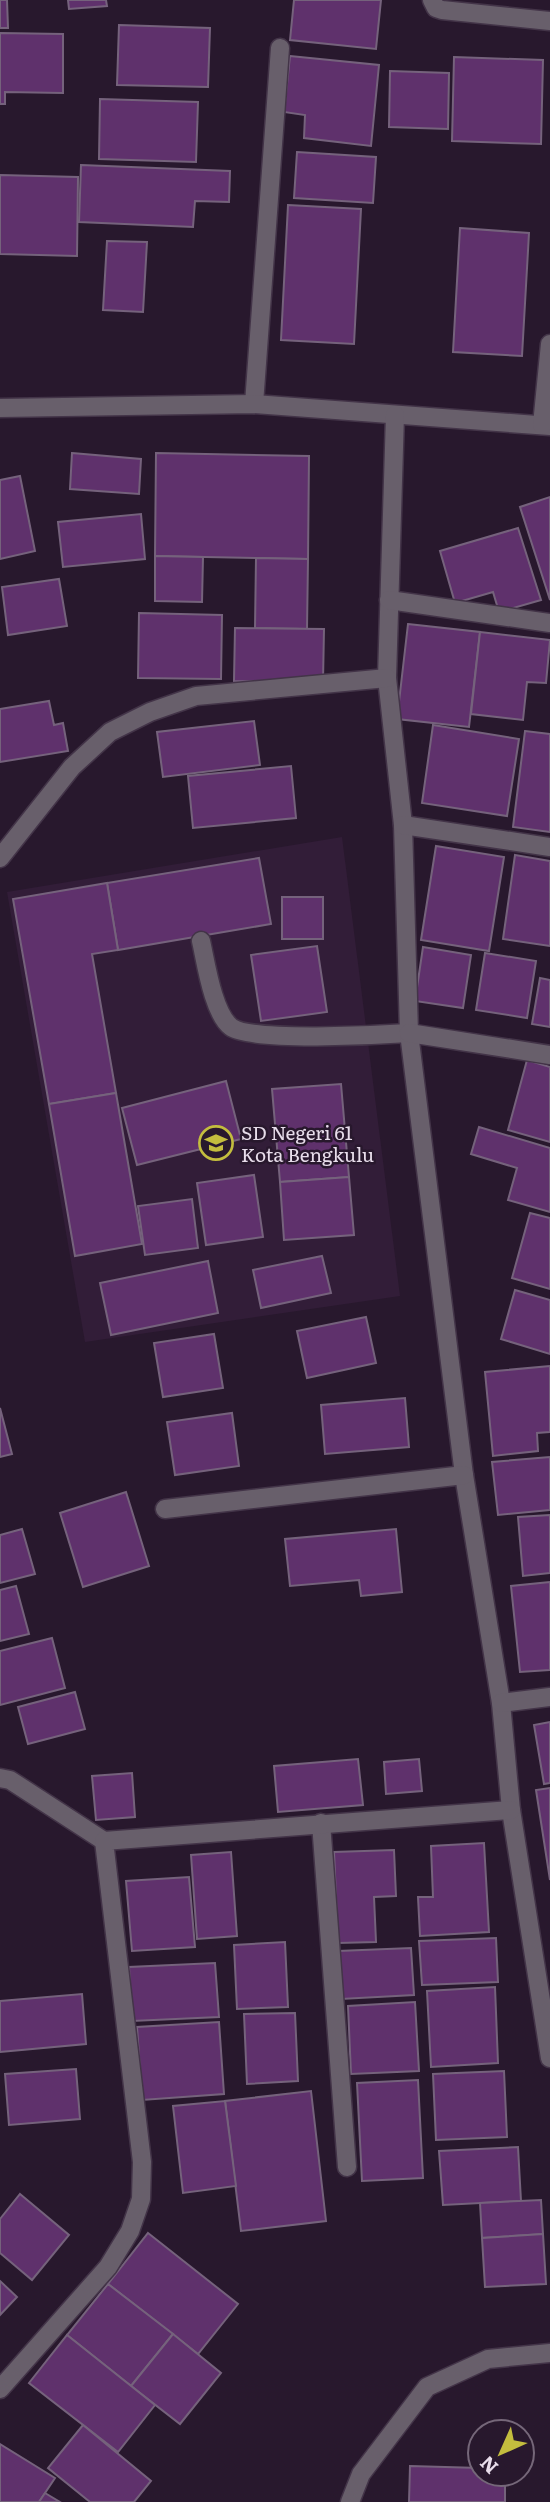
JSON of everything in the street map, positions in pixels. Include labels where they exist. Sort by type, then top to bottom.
[{"type":"street","points":[[432,0],[436,8],[442,10],[550,21]]},
{"type":"street","points":[[254,404],[280,48]]},
{"type":"street","points":[[0,408],[254,404],[546,425],[550,344]]},
{"type":"street","points":[[395,415],[387,678],[403,825],[409,1032],[464,1475],[501,1703],[511,1810],[550,2057]]},
{"type":"street","points":[[389,600],[550,623]]},
{"type":"street","points":[[0,858],[72,767],[110,732],[150,712],[196,696],[387,678]]},
{"type":"street","points":[[403,825],[550,847]]},
{"type":"street","points":[[201,941],[216,1004],[231,1027],[253,1034],[368,1036],[409,1032],[550,1055]]},
{"type":"street","points":[[164,1509],[464,1475]]},
{"type":"street","points":[[501,1703],[550,1697]]},
{"type":"street","points":[[0,1778],[10,1780],[104,1841],[511,1810]]},
{"type":"street","points":[[321,1823],[347,2167]]},
{"type":"street","points":[[0,2389],[108,2267],[130,2231],[141,2199],[142,2162],[104,1841]]},
{"type":"street","points":[[350,2502],[361,2474],[427,2387],[488,2359],[550,2353]]},
{"type":"shaded area","name":"SD Negeri 61 Kota Bengkulu","points":[[342,837],[400,1296],[85,1342],[7,892]]},
{"type":"building","points":[[0,0],[7,0],[8,28],[0,28]]},
{"type":"building","points":[[68,0],[106,0],[107,6],[69,9]]},
{"type":"building","points":[[294,0],[381,0],[376,49],[290,40]]},
{"type":"building","points":[[119,25],[210,28],[208,87],[117,85]]},
{"type":"building","points":[[0,33],[63,34],[63,93],[5,92],[5,104],[0,104]]},
{"type":"building","points":[[290,56],[379,65],[371,146],[304,138],[305,115],[284,112]]},
{"type":"building","points":[[454,57],[543,60],[541,144],[452,141]]},
{"type":"building","points":[[390,71],[449,73],[448,129],[389,127]]},
{"type":"building","points":[[100,99],[198,102],[196,162],[99,159]]},
{"type":"building","points":[[297,152],[376,157],[373,203],[294,198]]},
{"type":"building","points":[[81,165],[230,171],[229,202],[195,201],[193,227],[79,222]]},
{"type":"building","points":[[0,175],[78,177],[77,256],[0,254]]},
{"type":"building","points":[[288,205],[361,209],[354,344],[281,340]]},
{"type":"building","points":[[460,228],[529,233],[522,356],[453,352]]},
{"type":"building","points":[[107,241],[147,242],[143,312],[103,310]]},
{"type":"building","points":[[72,453],[141,459],[139,494],[70,489]]},
{"type":"building","points":[[156,453],[309,456],[308,559],[155,556]]},
{"type":"building","points":[[20,476],[35,551],[0,559],[0,480]]},
{"type":"building","points":[[550,497],[550,600],[520,507]]},
{"type":"building","points":[[141,514],[145,559],[63,567],[58,522]]},
{"type":"building","points":[[518,528],[541,600],[499,612],[493,592],[455,603],[440,551]]},
{"type":"building","points":[[155,556],[203,557],[202,602],[155,601]]},
{"type":"building","points":[[256,558],[308,559],[307,629],[255,628]]},
{"type":"building","points":[[59,579],[67,626],[8,635],[2,587]]},
{"type":"building","points":[[139,613],[222,615],[221,679],[138,678]]},
{"type":"building","points":[[408,624],[480,632],[469,727],[397,719]]},
{"type":"building","points":[[235,628],[324,629],[323,682],[234,681]]},
{"type":"building","points":[[480,632],[550,640],[546,683],[527,682],[523,720],[471,714]]},
{"type":"building","points":[[49,701],[54,725],[63,723],[68,751],[0,762],[0,709]]},
{"type":"building","points":[[254,721],[260,765],[163,777],[157,732]]},
{"type":"building","points":[[433,725],[519,739],[507,816],[422,803]]},
{"type":"building","points":[[525,731],[550,734],[550,832],[513,827]]},
{"type":"building","points":[[291,766],[296,818],[193,828],[188,776]]},
{"type":"building","points":[[436,846],[504,857],[489,951],[421,940]]},
{"type":"building","points":[[515,855],[550,861],[550,946],[503,939]]},
{"type":"building","points":[[259,858],[271,924],[118,950],[107,883]]},
{"type":"building","points":[[107,883],[118,950],[92,954],[116,1093],[49,1104],[13,899]]},
{"type":"building","points":[[282,897],[323,897],[323,939],[282,939]]},
{"type":"building","points":[[317,946],[327,1012],[261,1021],[251,955]]},
{"type":"building","points":[[423,947],[471,955],[463,1008],[415,1001]]},
{"type":"building","points":[[485,953],[536,961],[527,1018],[476,1010]]},
{"type":"building","points":[[540,978],[550,980],[550,1027],[532,1024]]},
{"type":"building","points":[[527,1060],[550,1067],[550,1142],[508,1130]]},
{"type":"building","points":[[226,1081],[241,1139],[137,1165],[122,1108]]},
{"type":"building","points":[[341,1084],[349,1177],[280,1182],[272,1089]]},
{"type":"building","points":[[116,1093],[142,1244],[75,1256],[49,1104]]},
{"type":"building","points":[[479,1127],[550,1148],[550,1212],[508,1200],[517,1168],[471,1154]]},
{"type":"building","points":[[254,1175],[263,1237],[206,1245],[197,1183]]},
{"type":"building","points":[[349,1177],[354,1235],[284,1240],[280,1182]]},
{"type":"building","points":[[192,1199],[198,1248],[145,1255],[138,1206]]},
{"type":"building","points":[[530,1213],[550,1218],[550,1289],[512,1278]]},
{"type":"building","points":[[322,1256],[331,1293],[261,1308],[253,1270]]},
{"type":"building","points":[[208,1261],[218,1313],[111,1335],[100,1283]]},
{"type":"building","points":[[515,1290],[550,1300],[550,1354],[501,1339]]},
{"type":"building","points":[[366,1317],[376,1363],[307,1378],[297,1331]]},
{"type":"building","points":[[214,1334],[223,1388],[163,1397],[154,1343]]},
{"type":"building","points":[[550,1366],[550,1432],[537,1433],[538,1451],[493,1456],[485,1372]]},
{"type":"building","points":[[405,1398],[409,1447],[325,1454],[321,1405]]},
{"type":"building","points":[[0,1408],[12,1454],[0,1457]]},
{"type":"building","points":[[232,1413],[239,1466],[175,1475],[167,1422]]},
{"type":"building","points":[[550,1457],[550,1510],[498,1515],[492,1462]]},
{"type":"building","points":[[126,1492],[149,1566],[83,1587],[60,1513]]},
{"type":"building","points":[[550,1515],[550,1573],[523,1576],[518,1517]]},
{"type":"building","points":[[22,1529],[35,1574],[0,1583],[0,1535]]},
{"type":"building","points":[[396,1529],[402,1592],[361,1596],[359,1580],[290,1586],[285,1539]]},
{"type":"building","points":[[550,1582],[550,1670],[520,1672],[511,1586]]},
{"type":"building","points":[[16,1586],[29,1634],[0,1641],[0,1590]]},
{"type":"building","points":[[52,1638],[65,1688],[0,1705],[0,1651]]},
{"type":"building","points":[[75,1692],[85,1729],[28,1744],[18,1707]]},
{"type":"building","points":[[550,1722],[550,1783],[544,1784],[534,1725]]},
{"type":"building","points":[[358,1759],[363,1805],[278,1812],[274,1766]]},
{"type":"building","points":[[419,1759],[422,1791],[386,1794],[384,1762]]},
{"type":"building","points":[[132,1773],[135,1817],[96,1820],[92,1776]]},
{"type":"building","points":[[550,1788],[550,1880],[536,1790]]},
{"type":"building","points":[[484,1843],[489,1932],[420,1936],[418,1897],[433,1897],[431,1846]]},
{"type":"building","points":[[394,1850],[396,1896],[374,1897],[376,1942],[338,1943],[334,1852]]},
{"type":"building","points":[[231,1852],[237,1936],[197,1939],[191,1855]]},
{"type":"building","points":[[189,1877],[195,1947],[132,1951],[126,1881]]},
{"type":"building","points":[[496,1938],[498,1982],[422,1985],[419,1941]]},
{"type":"building","points":[[285,1942],[288,2007],[237,2009],[234,1945]]},
{"type":"building","points":[[411,1948],[414,1995],[341,1999],[338,1951]]},
{"type":"building","points":[[215,1963],[219,2017],[132,2021],[129,1967]]},
{"type":"building","points":[[495,1987],[498,2063],[431,2067],[427,1991]]},
{"type":"building","points":[[82,1994],[86,2044],[0,2052],[0,2001]]},
{"type":"building","points":[[415,2002],[419,2071],[351,2074],[348,2006]]},
{"type":"building","points":[[295,2013],[298,2081],[247,2084],[244,2014]]},
{"type":"building","points":[[219,2022],[224,2094],[142,2100],[137,2027]]},
{"type":"building","points":[[76,2069],[80,2119],[9,2125],[5,2074]]},
{"type":"building","points":[[504,2071],[507,2137],[436,2140],[433,2074]]},
{"type":"building","points":[[418,2080],[423,2178],[362,2181],[357,2083]]},
{"type":"building","points":[[311,2091],[326,2221],[241,2231],[225,2101]]},
{"type":"building","points":[[225,2101],[236,2186],[183,2193],[173,2106]]},
{"type":"building","points":[[518,2147],[521,2201],[443,2205],[439,2151]]},
{"type":"building","points":[[20,2194],[69,2235],[32,2280],[0,2253],[0,2219]]},
{"type":"building","points":[[541,2200],[543,2234],[482,2238],[480,2203]]},
{"type":"building","points":[[148,2233],[238,2304],[198,2354],[108,2284]]},
{"type":"building","points":[[543,2234],[546,2284],[485,2287],[482,2238]]},
{"type":"building","points":[[0,2281],[17,2297],[0,2315]]},
{"type":"building","points":[[108,2284],[173,2334],[131,2386],[67,2335]]},
{"type":"building","points":[[173,2334],[221,2373],[180,2424],[131,2386]]},
{"type":"building","points":[[67,2335],[155,2405],[118,2452],[29,2383]]},
{"type":"building","points":[[83,2425],[151,2481],[134,2502],[90,2502],[48,2468]]},
{"type":"building","points":[[0,2444],[55,2478],[39,2502],[0,2502]]},
{"type":"building","points":[[410,2466],[466,2468],[466,2488],[505,2488],[505,2502],[409,2502]]},
{"type":"building","points":[[45,2493],[60,2502],[39,2502]]},
{"type":"place","name":"SD Negeri 61 Kota Bengkulu","points":[[216,1143]]}]
